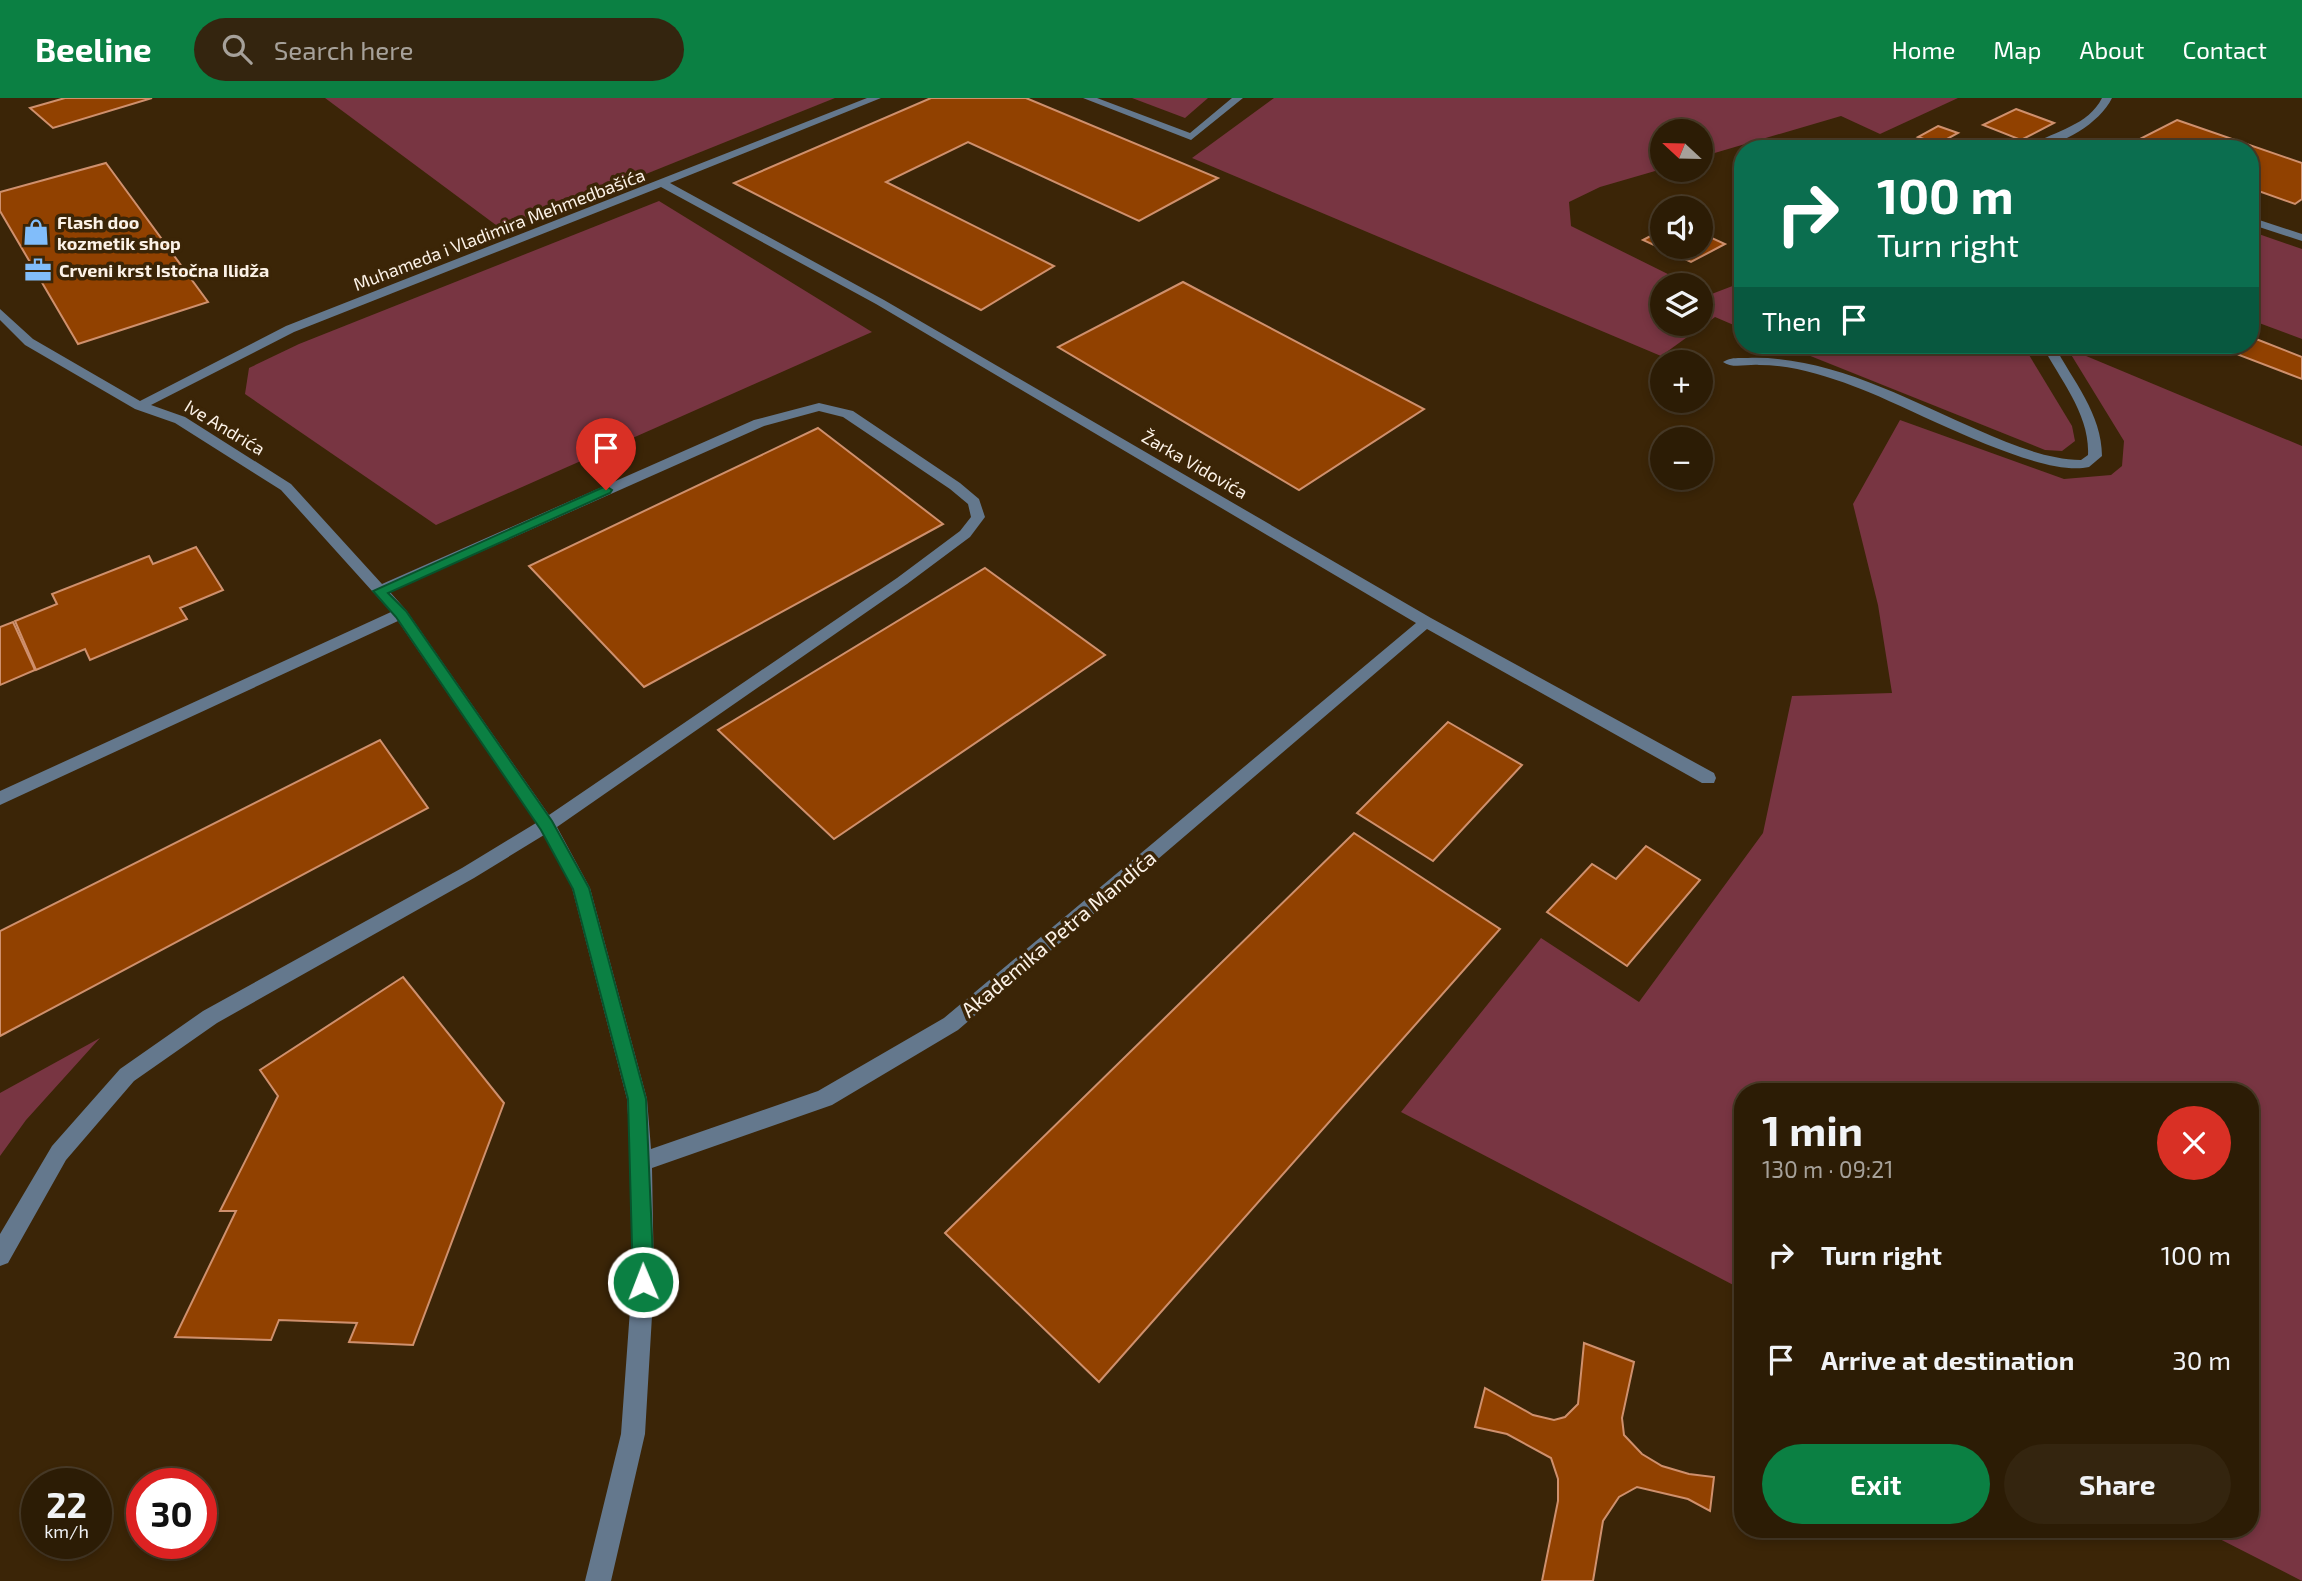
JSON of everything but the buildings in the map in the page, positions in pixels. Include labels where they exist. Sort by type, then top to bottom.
[{"type":"street","name":"Muhameda i Vladimira Mehmedbašića","points":[[140,406],[290,329],[664,184],[876,98]]},
{"type":"street","points":[[1088,98],[1191,137],[1238,98]]},
{"type":"street","points":[[2049,140],[2096,116],[2105,107],[2107,98]]},
{"type":"street","name":"Žarka Vidovića","points":[[664,184],[880,302],[1426,622],[1707,778]]},
{"type":"street","points":[[2259,223],[2302,238]]},
{"type":"street","name":"Ive Andrića","points":[[0,313],[29,342],[140,406],[180,420],[286,487],[401,614]]},
{"type":"street","points":[[1729,362],[1751,359],[1814,368],[2009,447],[2051,461],[2084,464],[2095,456],[2097,442],[2092,426],[2053,354]]},
{"type":"street","points":[[0,1255],[59,1153],[127,1074],[210,1017],[468,873],[547,825],[965,534],[978,517],[974,502],[848,414],[819,407],[758,424],[379,591]]},
{"type":"street","points":[[0,798],[401,614],[547,825],[581,888],[637,1099],[643,1282],[633,1434],[598,1581]]},
{"type":"street","name":"Akademika Petra Mandića","points":[[641,1162],[731,1133],[825,1098],[951,1024],[1426,622]]},
{"type":"shaded area","points":[[325,98],[835,98],[504,231]]},
{"type":"shaded area","points":[[1132,98],[1208,98],[1185,118]]},
{"type":"shaded area","points":[[1274,98],[1958,98],[1880,134],[1841,116],[1759,140],[1734,140],[1734,147],[1713,153],[1713,119],[1650,119],[1650,172],[1600,187],[1569,202],[1571,226],[1666,273],[1650,273],[1650,336],[1689,336],[1669,350],[1650,351],[1192,158]]},
{"type":"shaded area","points":[[659,201],[872,332],[436,525],[245,394],[249,368],[299,344]]},
{"type":"shaded area","points":[[2259,234],[2302,249],[2302,339],[2259,323]]},
{"type":"shaded area","points":[[1734,285],[1734,325],[1713,318],[1713,293]]},
{"type":"shaded area","points":[[1805,354],[2028,354],[2072,426],[2075,441],[2062,451],[2045,450]]},
{"type":"shaded area","points":[[2071,354],[2081,354],[2302,446],[2302,1581],[2218,1538],[2259,1538],[2259,1083],[1734,1083],[1734,1285],[1401,1112],[1541,938],[1639,1002],[1763,833],[1792,696],[1892,693],[1878,605],[1853,504],[1900,420],[2064,479],[2111,475],[2122,466],[2124,441]]},
{"type":"shaded area","points":[[100,1038],[26,1120],[0,1156],[0,1093]]},
{"type":"place","name":"Flash doo kozmetik shop","points":[[36,232]]},
{"type":"place","name":"Crveni krst Istočna Ilidža","points":[[38,270]]},
{"type":"route","points":[[606,490],[379,591],[401,614],[547,825],[581,888],[637,1099],[643,1282]]}]
